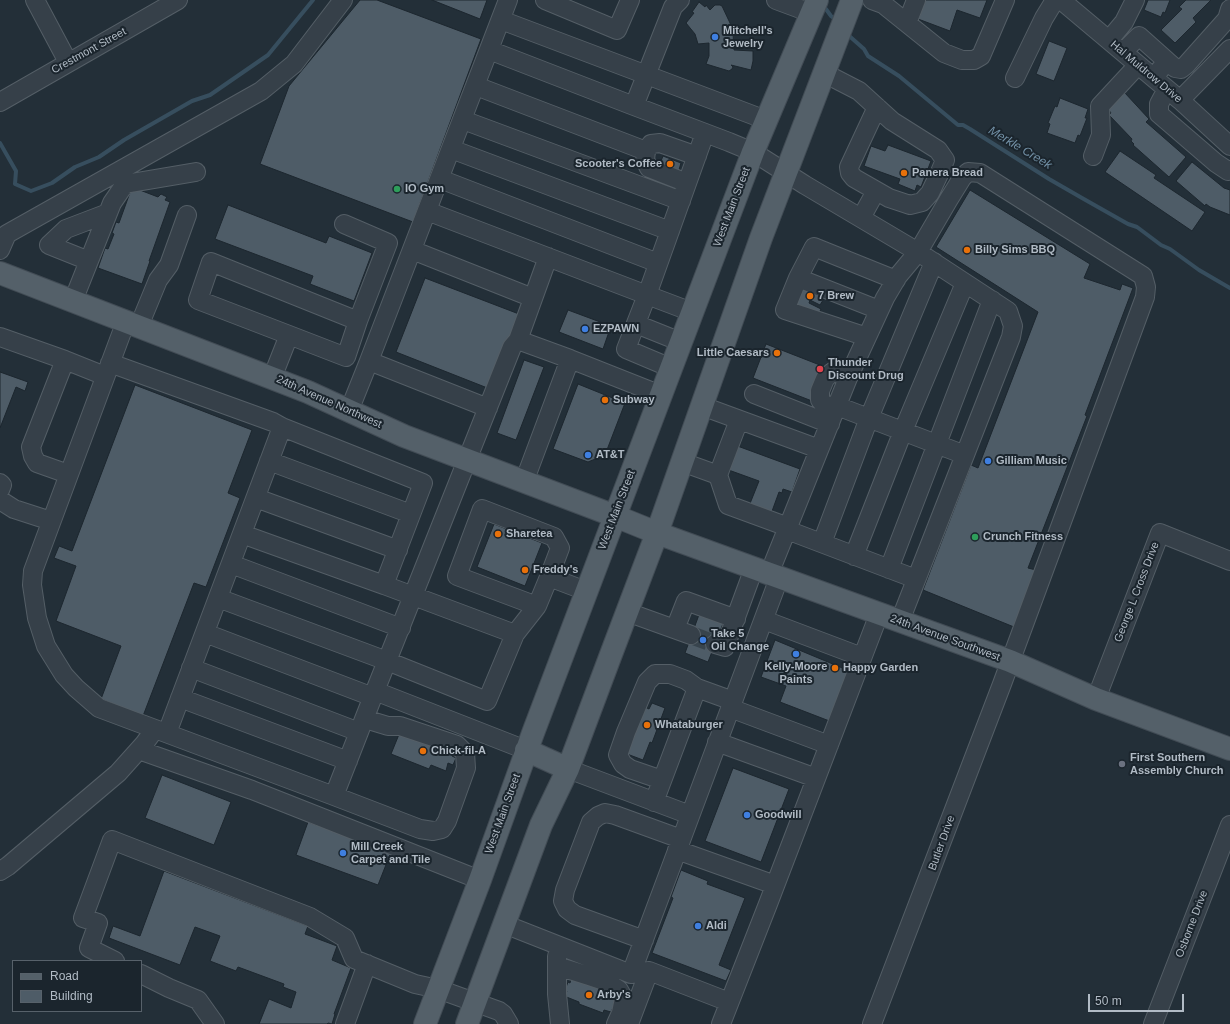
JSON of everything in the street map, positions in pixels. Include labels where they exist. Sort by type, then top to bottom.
[{"type":"main road","points":[[467,1024],[541,825],[568,769],[657,533],[761,238],[852,0]]},
{"type":"main road","name":"West Main Street","points":[[425,1024],[480,880],[526,750],[614,516],[753,152],[814,7]]},
{"type":"main road","name":"24th Avenue Northwest","points":[[0,273],[272,378],[404,436],[657,533]]},
{"type":"main road","name":"24th Avenue Southwest","points":[[657,533],[1010,661],[1096,699],[1230,750]]},
{"type":"main road","points":[[526,750],[568,769]]},
{"type":"street","points":[[35,0],[68,62]]},
{"type":"street","name":"Crestmont Street","points":[[0,102],[178,0]]},
{"type":"street","points":[[2,236],[261,91],[294,64],[344,0]]},
{"type":"street","points":[[349,411],[490,50],[508,0]]},
{"type":"street","points":[[545,0],[617,30],[630,0]]},
{"type":"street","points":[[634,106],[673,8],[680,0]]},
{"type":"street","points":[[776,0],[814,7]]},
{"type":"street","points":[[872,0],[883,4],[892,5],[907,23],[944,53],[962,60],[974,60],[981,56],[1005,0]]},
{"type":"street","points":[[907,23],[916,0]]},
{"type":"street","points":[[1015,78],[1044,18],[1055,0]]},
{"type":"street","name":"Hal Muldrow Drive","points":[[1061,0],[1174,95],[1230,146]]},
{"type":"street","points":[[1109,40],[1127,8]]},
{"type":"street","points":[[1127,8],[1139,36],[1167,62],[1175,68],[1181,69],[1227,19],[1230,9]]},
{"type":"street","points":[[501,20],[646,76],[766,120]]},
{"type":"street","points":[[1123,52],[1139,36]]},
{"type":"street","points":[[1230,49],[1211,68],[1159,104],[1159,114],[1216,163],[1228,171],[1230,170]]},
{"type":"street","points":[[490,50],[753,152],[918,252],[1008,311],[1013,326],[1011,337],[900,621]]},
{"type":"street","points":[[1196,54],[1211,68]]},
{"type":"street","points":[[1153,78],[1167,62]]},
{"type":"street","points":[[1093,156],[1101,134],[1100,106],[1138,65]]},
{"type":"street","points":[[824,73],[858,91],[877,107],[892,121],[938,150],[944,160],[930,193],[922,202],[910,204],[889,198],[854,178],[849,167],[877,107]]},
{"type":"street","points":[[476,86],[646,151]]},
{"type":"street","points":[[462,120],[681,201]]},
{"type":"street","points":[[671,368],[626,349],[705,133]]},
{"type":"street","points":[[687,182],[649,168],[645,160],[646,151],[651,144],[660,143],[697,156]]},
{"type":"street","points":[[451,149],[670,231]]},
{"type":"street","points":[[73,301],[112,203],[125,184],[196,172]]},
{"type":"street","name":"Butler Drive","points":[[767,573],[787,528],[848,378],[880,310],[896,280],[918,252],[962,178],[968,172],[980,172],[1143,276],[1146,287],[1146,297],[1002,684],[872,1024]]},
{"type":"street","points":[[440,179],[658,263]]},
{"type":"street","points":[[861,218],[876,191]]},
{"type":"street","points":[[427,211],[692,312]]},
{"type":"street","points":[[89,261],[49,245],[66,229],[108,213]]},
{"type":"street","points":[[187,215],[169,265],[158,280],[132,324],[108,370],[34,566],[32,584],[37,618],[46,646],[64,675],[95,706],[420,829],[433,831],[442,829],[447,821],[466,768],[465,753],[457,746],[400,726],[362,725],[191,668]]},
{"type":"street","points":[[344,224],[388,244],[358,321],[346,357],[198,300],[211,262],[358,321]]},
{"type":"street","points":[[867,337],[785,310],[798,278],[814,247],[896,280]]},
{"type":"street","points":[[412,250],[533,298]]},
{"type":"street","points":[[339,798],[348,761],[512,347],[518,340],[548,257]]},
{"type":"street","points":[[822,543],[869,418],[934,262]]},
{"type":"street","points":[[798,278],[880,310]]},
{"type":"street","points":[[854,556],[903,431],[965,283]]},
{"type":"street","points":[[889,569],[992,300]]},
{"type":"street","points":[[636,324],[681,342]]},
{"type":"street","points":[[272,378],[289,335]]},
{"type":"street","points":[[0,336],[64,360],[108,370],[273,422],[282,427],[423,483],[384,585]]},
{"type":"street","points":[[518,340],[661,395]]},
{"type":"street","points":[[524,482],[570,359]]},
{"type":"street","points":[[64,360],[31,447],[33,456],[38,463],[68,474]]},
{"type":"street","points":[[369,361],[488,408]]},
{"type":"street","points":[[754,394],[830,424]]},
{"type":"street","points":[[702,406],[819,449]]},
{"type":"street","points":[[837,406],[965,455]]},
{"type":"street","points":[[739,420],[718,475],[728,505],[854,556],[916,579]]},
{"type":"street","points":[[0,871],[87,801],[118,773],[139,750],[161,731],[180,698],[282,427]]},
{"type":"street","points":[[269,462],[411,514]]},
{"type":"street","points":[[682,462],[718,475]]},
{"type":"street","points":[[0,483],[2,484],[0,490]]},
{"type":"street","points":[[256,498],[398,550]]},
{"type":"street","points":[[0,500],[14,509],[51,522]]},
{"type":"street","points":[[218,598],[387,661],[487,701],[515,634],[537,606],[560,548],[554,537],[482,509],[457,576],[537,606]]},
{"type":"street","name":"George L Cross Drive","points":[[1096,699],[1160,533],[1230,561]]},
{"type":"street","points":[[242,534],[515,634]]},
{"type":"street","points":[[230,564],[401,628]]},
{"type":"street","points":[[715,644],[725,647],[736,619],[767,573]]},
{"type":"street","points":[[631,974],[764,620],[767,573]]},
{"type":"street","points":[[549,577],[586,591]]},
{"type":"street","points":[[627,612],[683,632],[686,601],[736,619]]},
{"type":"street","points":[[720,1024],[879,614]]},
{"type":"street","points":[[764,620],[862,657]]},
{"type":"street","points":[[205,633],[526,750]]},
{"type":"street","points":[[662,780],[630,769],[623,764],[618,755],[628,726],[647,682],[655,674],[670,674],[686,680],[697,688],[732,704],[829,745]]},
{"type":"street","points":[[654,802],[697,688]]},
{"type":"street","points":[[180,698],[348,761]]},
{"type":"street","points":[[717,742],[816,778]]},
{"type":"street","points":[[139,750],[252,790],[480,880]]},
{"type":"street","points":[[252,790],[260,768]]},
{"type":"street","points":[[568,769],[690,815]]},
{"type":"street","points":[[644,940],[575,915],[567,909],[563,901],[565,890],[591,822],[598,816],[605,813],[615,815],[775,885]]},
{"type":"street","name":"Osborne Drive","points":[[1153,1024],[1230,824]]},
{"type":"street","points":[[113,960],[89,948],[98,923],[83,918],[112,840],[310,917],[346,938],[354,959],[415,984],[438,989],[498,1010],[503,1014],[509,1024]]},
{"type":"street","points":[[504,924],[631,974],[649,971],[729,1002]]},
{"type":"street","points":[[557,945],[557,994],[563,1023]]},
{"type":"street","points":[[345,1024],[367,964]]},
{"type":"street","points":[[557,966],[606,982],[619,990],[624,998],[621,1013],[616,1024]]},
{"type":"street","points":[[629,1024],[649,971]]},
{"type":"street","points":[[142,974],[198,1000],[215,1024]]},
{"type":"building","points":[[360,0],[377,0],[481,39],[413,222],[260,164],[289,86]]},
{"type":"building","points":[[432,0],[487,0],[480,19]]},
{"type":"building","points":[[925,0],[987,0],[980,18],[957,10],[950,31],[918,19]]},
{"type":"building","points":[[1148,0],[1170,0],[1165,13],[1163,12],[1161,17],[1144,10]]},
{"type":"building","points":[[1186,0],[1211,0],[1193,18],[1196,22],[1175,43],[1161,30],[1182,9],[1179,7]]},
{"type":"building","name":"Mitchell's Jewelry","points":[[699,2],[705,7],[706,5],[710,10],[715,5],[722,6],[733,33],[734,50],[753,51],[751,70],[731,65],[733,67],[729,71],[706,64],[709,56],[709,43],[698,44],[695,34],[686,23],[694,13],[692,12]]},
{"type":"building","points":[[1049,41],[1067,48],[1054,81],[1036,74]]},
{"type":"building","points":[[1125,93],[1149,119],[1146,122],[1186,157],[1169,177],[1133,145],[1134,144],[1131,141],[1132,139],[1109,115],[1111,113],[1108,109]]},
{"type":"building","points":[[1060,98],[1088,109],[1085,118],[1087,118],[1080,136],[1078,135],[1075,143],[1047,133],[1050,124],[1048,123]]},
{"type":"building","name":"Panera Bread","points":[[888,145],[931,161],[921,187],[917,185],[915,191],[898,184],[900,179],[864,166],[871,146],[885,151]]},
{"type":"building","points":[[1120,151],[1156,175],[1154,178],[1205,212],[1192,231],[1105,172]]},
{"type":"building","name":"Scooter's Coffee","points":[[663,156],[681,163],[678,173],[659,166]]},
{"type":"building","points":[[1192,162],[1224,188],[1230,190],[1230,215],[1206,204],[1205,206],[1176,181]]},
{"type":"building","points":[[132,187],[158,197],[161,194],[167,197],[165,200],[170,202],[142,284],[98,268],[105,248],[108,249],[114,234],[112,233],[116,222],[119,223]]},
{"type":"building","points":[[970,190],[1090,264],[1084,278],[1120,290],[1122,284],[1133,288],[1085,415],[1087,416],[1028,568],[1036,570],[1014,627],[923,590],[971,465],[978,468],[1038,312],[936,247]]},
{"type":"building","points":[[228,205],[326,243],[329,236],[372,253],[354,301],[310,284],[313,276],[215,239]]},
{"type":"building","points":[[425,278],[519,314],[490,389],[396,352]]},
{"type":"building","name":"7 Brew","points":[[806,278],[825,297],[820,305],[810,300],[809,303],[821,309],[819,313],[795,305]]},
{"type":"building","name":"EZPAWN","points":[[568,310],[611,326],[603,349],[559,332]]},
{"type":"building","points":[[766,344],[825,367],[812,401],[753,378]]},
{"type":"building","points":[[524,360],[544,367],[516,440],[497,433]]},
{"type":"building","points":[[0,372],[28,382],[25,391],[16,387],[0,428]]},
{"type":"building","points":[[578,384],[625,403],[605,455],[588,462],[553,449]]},
{"type":"building","points":[[135,385],[252,430],[228,493],[240,498],[206,587],[194,583],[143,716],[101,699],[121,646],[56,621],[76,566],[54,558],[59,546],[72,551]]},
{"type":"building","points":[[732,444],[800,469],[792,492],[783,489],[782,493],[779,492],[771,514],[749,506],[759,481],[723,468]]},
{"type":"building","points":[[494,524],[542,543],[525,586],[477,567]]},
{"type":"building","name":"Take 5 Oil Change","points":[[700,612],[724,621],[708,662],[685,653]]},
{"type":"building","points":[[775,640],[852,672],[832,722],[780,702],[786,686],[761,677]]},
{"type":"building","name":"Whataburger","points":[[652,703],[665,708],[652,743],[650,742],[643,760],[627,754],[643,706],[649,709]]},
{"type":"building","name":"Chick-fil-A","points":[[402,727],[455,748],[452,756],[456,758],[453,765],[448,763],[446,771],[431,765],[429,769],[391,754]]},
{"type":"building","name":"Goodwill","points":[[733,768],[789,789],[761,862],[705,841]]},
{"type":"building","points":[[162,775],[231,802],[214,845],[145,818]]},
{"type":"building","name":"Mill Creek Carpet and Tile","points":[[308,822],[391,852],[378,885],[296,855]]},
{"type":"building","name":"Aldi","points":[[681,870],[708,881],[707,884],[745,898],[719,965],[731,970],[726,981],[652,953],[673,898],[671,897]]},
{"type":"building","points":[[164,871],[308,926],[305,934],[337,946],[332,960],[351,968],[334,1014],[332,1024],[259,1024],[269,999],[291,1008],[296,992],[283,987],[284,984],[238,967],[236,971],[210,961],[220,936],[195,927],[180,965],[109,938],[113,926],[140,936]]},
{"type":"building","name":"Arby's","points":[[571,979],[611,993],[618,997],[611,1012],[604,1010],[603,1013],[579,1004],[579,1002],[564,996],[567,991],[565,990],[568,982],[570,983]]},
{"type":"waterway","points":[[0,143],[16,171],[15,184],[31,191],[52,183],[75,167],[99,157],[124,140],[192,101],[210,95],[268,55],[313,0]]},
{"type":"waterway","name":"Merkle Creek","points":[[823,5],[831,16],[837,21]]},
{"type":"waterway","name":"Merkle Creek","points":[[847,34],[864,49],[868,56],[899,76],[958,125],[963,125],[1049,179],[1128,224],[1137,227],[1199,270],[1230,288]]},
{"type":"tunnel","points":[[691,635],[715,644]]},
{"type":"place","name":"Mitchell's Jewelry","points":[[715,37]]},
{"type":"place","name":"Scooter's Coffee","points":[[670,164]]},
{"type":"place","name":"Panera Bread","points":[[904,173]]},
{"type":"place","name":"IO Gym","points":[[397,189]]},
{"type":"place","name":"Billy Sims BBQ","points":[[967,250]]},
{"type":"place","name":"7 Brew","points":[[810,296]]},
{"type":"place","name":"EZPAWN","points":[[585,329]]},
{"type":"place","name":"Little Caesars","points":[[777,353]]},
{"type":"place","name":"Thunder Discount Drug","points":[[820,369]]},
{"type":"place","name":"Subway","points":[[605,400]]},
{"type":"place","name":"AT&T","points":[[588,455]]},
{"type":"place","name":"Gilliam Music","points":[[988,461]]},
{"type":"place","name":"Sharetea","points":[[498,534]]},
{"type":"place","name":"Crunch Fitness","points":[[975,537]]},
{"type":"place","name":"Freddy's","points":[[525,570]]},
{"type":"place","name":"Take 5 Oil Change","points":[[703,640]]},
{"type":"place","name":"Kelly-Moore Paints","points":[[796,654]]},
{"type":"place","name":"Happy Garden","points":[[835,668]]},
{"type":"place","name":"Whataburger","points":[[647,725]]},
{"type":"place","name":"Chick-fil-A","points":[[423,751]]},
{"type":"place","name":"First Southern Assembly Church","points":[[1122,764]]},
{"type":"place","name":"Goodwill","points":[[747,815]]},
{"type":"place","name":"Mill Creek Carpet and Tile","points":[[343,853]]},
{"type":"place","name":"Aldi","points":[[698,926]]},
{"type":"place","name":"Arby's","points":[[589,995]]}]
